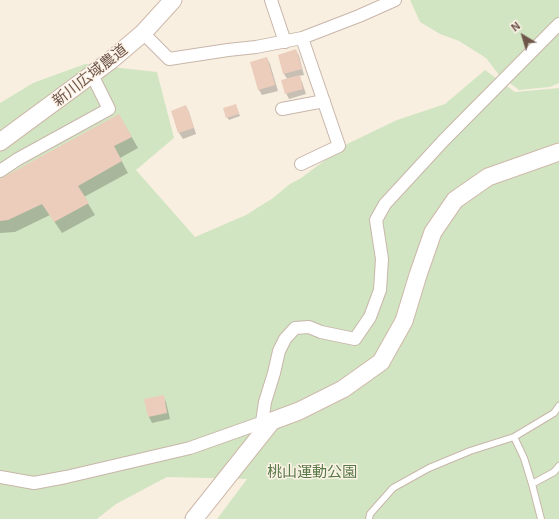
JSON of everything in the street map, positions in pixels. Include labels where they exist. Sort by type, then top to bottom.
[{"type":"street","name":"新川広域農道","points":[[0,142],[110,61],[143,33],[173,0]]},
{"type":"street","points":[[272,0],[285,42]]},
{"type":"street","points":[[143,33],[169,59],[256,47],[302,38],[359,16],[394,0]]},
{"type":"street","points":[[262,422],[265,402],[274,373],[278,351],[295,328],[309,327],[321,332],[355,339],[370,317],[380,290],[382,259],[376,220],[385,204],[444,140],[559,24]]},
{"type":"street","points":[[301,164],[339,146],[302,38]]},
{"type":"street","points":[[0,172],[18,159],[109,109],[92,75]]},
{"type":"street","points":[[282,109],[324,102]]},
{"type":"street","points":[[194,519],[272,421],[343,389],[381,362],[404,321],[433,232],[455,200],[488,177],[559,152]]},
{"type":"street","points":[[0,477],[34,483],[66,478],[190,448],[299,410]]},
{"type":"street","points":[[209,519],[283,427],[299,410]]},
{"type":"lane","points":[[369,519],[370,514],[393,488],[429,468],[470,451],[514,437],[554,413],[559,406]]},
{"type":"lane","points":[[514,437],[524,458],[541,519]]},
{"type":"lane","points":[[532,484],[554,472],[559,466]]},
{"type":"green space","points":[[410,0],[559,0],[559,83],[550,87],[519,90],[499,75],[486,58],[459,41],[440,34],[420,22]]},
{"type":"green space","name":"桃山運動公園","points":[[85,64],[157,72],[174,138],[136,170],[195,237],[246,215],[273,198],[290,184],[301,178],[347,144],[397,120],[445,104],[485,70],[515,92],[559,88],[559,519],[217,519],[247,479],[167,477],[116,504],[97,519],[0,519],[0,103],[33,83]]},
{"type":"building","points":[[296,49],[302,69],[283,74],[278,55]]},
{"type":"building","points":[[267,57],[275,85],[258,90],[250,62]]},
{"type":"building","points":[[300,75],[303,89],[285,94],[281,80]]},
{"type":"building","points":[[236,104],[239,114],[226,118],[223,108]]},
{"type":"building","points":[[186,105],[194,128],[178,133],[171,111]]},
{"type":"building","points":[[119,114],[132,137],[114,146],[122,161],[78,186],[89,203],[54,222],[42,204],[8,220],[0,221],[0,179]]},
{"type":"building","points":[[164,395],[167,413],[148,417],[144,399]]}]
